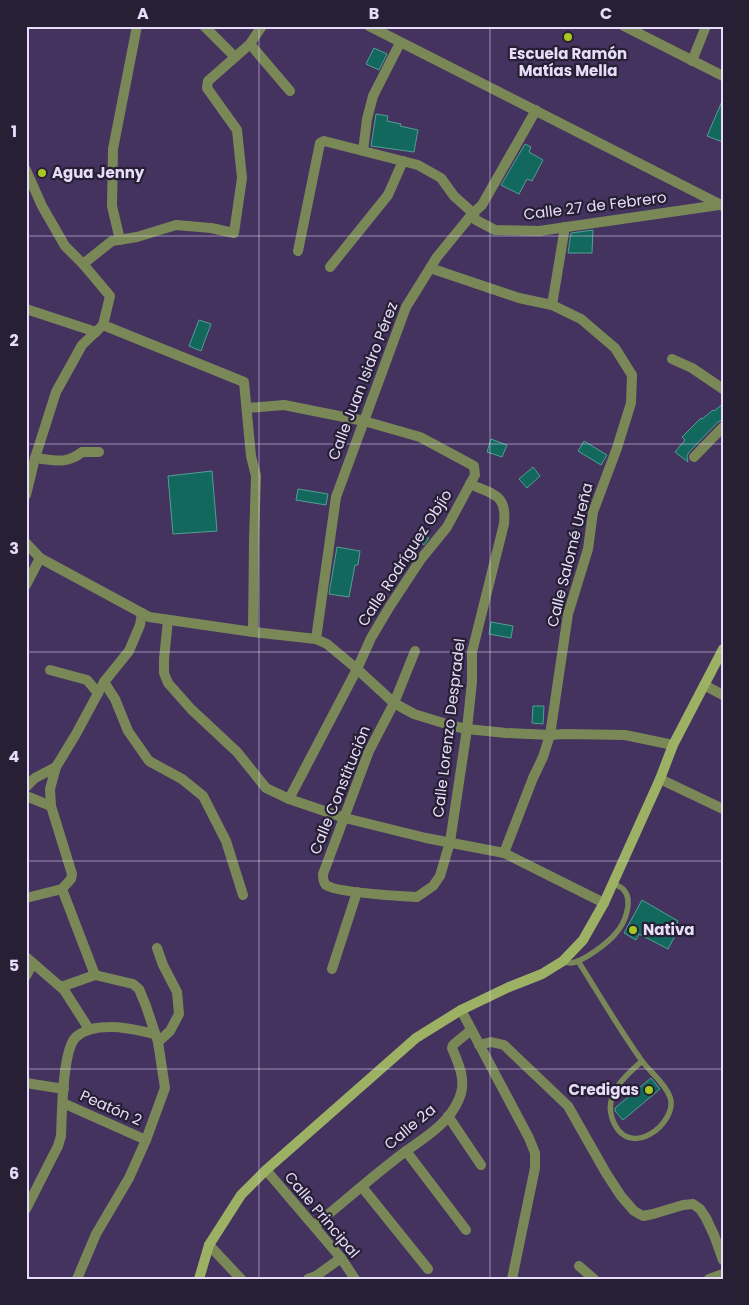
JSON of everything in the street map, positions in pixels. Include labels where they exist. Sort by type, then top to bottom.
[{"type":"main road","points":[[199,1279],[209,1245],[241,1195],[266,1170],[416,1038],[461,1010],[509,987],[542,974],[563,961],[583,940],[604,903],[660,779],[673,745],[723,649]]},
{"type":"street","points":[[120,240],[112,206],[113,149],[137,26]]},
{"type":"street","points":[[204,26],[235,57]]},
{"type":"street","points":[[83,264],[112,241],[137,237],[176,226],[211,228],[234,233],[242,178],[237,130],[206,84],[208,80],[250,44],[262,26]]},
{"type":"street","points":[[624,26],[637,29],[692,61],[723,76]]},
{"type":"street","points":[[692,61],[706,26]]},
{"type":"street","points":[[376,28],[400,43],[721,205]]},
{"type":"street","points":[[363,151],[367,119],[374,96],[400,43]]},
{"type":"street","points":[[250,44],[290,91]]},
{"type":"street","name":"Calle Juan Isidro Pérez","points":[[316,639],[336,497],[406,307],[437,257],[473,213],[482,205],[536,110]]},
{"type":"street","name":"Calle 27 de Febrero","points":[[298,252],[320,143],[322,141],[418,165],[441,178],[454,196],[473,213],[476,220],[495,230],[539,231],[721,205]]},
{"type":"street","points":[[330,267],[388,194],[402,161]]},
{"type":"street","points":[[26,495],[35,458],[56,392],[82,345],[100,329],[110,296],[65,246],[42,206],[27,170]]},
{"type":"street","points":[[552,305],[565,227]]},
{"type":"street","name":"Calle Salomé Ureña","points":[[430,268],[519,298],[552,305],[581,319],[616,348],[632,375],[631,403],[617,448],[593,512],[588,549],[568,614],[550,735],[504,853]]},
{"type":"street","points":[[26,309],[100,329],[242,380],[245,384],[251,456],[256,476],[253,632]]},
{"type":"street","points":[[672,359],[692,368],[723,389]]},
{"type":"street","name":"Calle Rodríguez Objío","points":[[247,408],[284,405],[364,421],[420,437],[474,466],[475,475],[446,527],[421,559],[371,638],[357,669],[289,798]]},
{"type":"street","points":[[694,457],[723,427]]},
{"type":"street","points":[[35,458],[65,461],[74,458],[82,452],[99,452]]},
{"type":"street","name":"Calle Lorenzo Despradel","points":[[357,892],[417,897],[433,886],[440,876],[450,842],[467,729],[472,682],[472,652],[502,532],[505,511],[503,502],[497,497],[470,484]]},
{"type":"street","points":[[26,544],[40,558],[149,617],[316,639],[327,644],[394,703],[414,714],[467,729],[550,735],[625,735],[673,745]]},
{"type":"street","points":[[26,585],[40,558]]},
{"type":"street","points":[[26,898],[62,889],[71,879],[72,874],[51,806],[50,789],[56,767],[104,682],[129,651],[140,625],[142,613]]},
{"type":"street","points":[[168,620],[164,659],[164,673],[168,684],[191,709],[237,752],[266,788],[344,818],[426,838],[504,853],[604,903]]},
{"type":"street","name":"Calle Constitución","points":[[357,892],[327,886],[323,881],[323,874],[369,750],[394,703],[415,650]]},
{"type":"street","points":[[50,670],[87,680],[98,693]]},
{"type":"street","points":[[104,682],[115,699],[128,730],[149,761],[182,779],[202,796],[226,841],[243,895]]},
{"type":"street","points":[[704,685],[723,695]]},
{"type":"street","points":[[26,787],[35,778],[56,767]]},
{"type":"street","points":[[660,779],[723,809]]},
{"type":"street","points":[[26,796],[51,806]]},
{"type":"street","points":[[62,889],[95,974]]},
{"type":"street","points":[[332,970],[357,892]]},
{"type":"street","points":[[26,1210],[58,1146],[61,1136],[66,1059],[70,1046],[76,1037],[89,1029],[109,1026],[157,1038],[170,1031],[179,1014],[177,992],[163,965],[157,948]]},
{"type":"street","points":[[26,976],[30,960],[61,987],[77,1008],[89,1029]]},
{"type":"street","points":[[61,987],[95,974],[133,984],[139,989],[157,1038],[165,1088],[146,1140],[129,1178],[96,1234],[77,1279]]},
{"type":"street","points":[[461,1010],[529,1138],[535,1153],[535,1168],[512,1279]]},
{"type":"street","name":"Calle 2a","points":[[314,1226],[406,1151],[430,1134],[448,1116],[459,1100],[463,1087],[462,1077],[452,1048],[471,1030]]},
{"type":"street","points":[[479,1045],[491,1042],[504,1045],[568,1106],[606,1173],[621,1196],[634,1211],[643,1216],[683,1204],[693,1204],[700,1209],[714,1235],[723,1260]]},
{"type":"street","points":[[26,1083],[64,1089]]},
{"type":"street","name":"Peatón 2","points":[[63,1103],[146,1140]]},
{"type":"street","points":[[448,1116],[481,1165]]},
{"type":"street","points":[[406,1151],[466,1230]]},
{"type":"street","name":"Calle Principal","points":[[266,1170],[341,1258],[355,1279]]},
{"type":"street","points":[[362,1186],[428,1269]]},
{"type":"street","points":[[209,1245],[241,1279]]},
{"type":"street","points":[[308,1279],[316,1276],[341,1258]]},
{"type":"street","points":[[579,1266],[594,1279]]},
{"type":"street","points":[[711,1278],[723,1274]]},
{"type":"lane","points":[[563,961],[571,963],[578,961],[593,952],[616,933],[628,910],[628,898],[624,889],[613,883]]},
{"type":"lane","points":[[578,961],[642,1061],[665,1088],[670,1098],[670,1108],[666,1119],[658,1129],[648,1136],[637,1139],[624,1136],[615,1128],[610,1113],[610,1104],[616,1087],[622,1078],[642,1061]]},
{"type":"building","points":[[374,48],[387,54],[379,70],[366,64]]},
{"type":"building","points":[[723,99],[723,142],[707,136]]},
{"type":"building","points":[[376,114],[388,116],[387,121],[401,124],[400,126],[418,130],[414,152],[371,146]]},
{"type":"building","points":[[525,144],[531,147],[529,152],[543,160],[532,181],[527,179],[519,194],[501,185]]},
{"type":"building","points":[[593,230],[592,253],[568,253],[571,233]]},
{"type":"building","points":[[199,320],[211,324],[201,351],[189,346]]},
{"type":"building","points":[[723,404],[723,420],[718,422],[689,452],[687,456],[688,462],[675,452],[685,440],[682,437],[701,418]]},
{"type":"building","points":[[491,439],[507,445],[502,457],[487,452]]},
{"type":"building","points":[[584,441],[607,455],[601,465],[578,451]]},
{"type":"building","points":[[533,467],[540,476],[527,488],[519,479]]},
{"type":"building","points":[[212,471],[217,531],[173,534],[168,476]]},
{"type":"building","points":[[298,489],[328,494],[326,505],[296,500]]},
{"type":"building","points":[[419,530],[429,538],[424,545],[414,537]]},
{"type":"building","points":[[337,547],[360,551],[358,565],[355,565],[349,597],[329,594]]},
{"type":"building","points":[[491,622],[513,626],[511,638],[489,634]]},
{"type":"building","points":[[533,706],[544,706],[543,724],[532,723]]},
{"type":"building","points":[[642,900],[678,921],[676,926],[679,928],[668,949],[639,934],[636,940],[624,933]]},
{"type":"building","points":[[651,1078],[660,1089],[623,1120],[615,1111],[615,1108]]},
{"type":"place","name":"Escuela Ramón Matías Mella","points":[[568,37]]},
{"type":"place","name":"Agua Jenny","points":[[42,173]]},
{"type":"place","name":"Nativa","points":[[633,930]]},
{"type":"place","name":"Credigas","points":[[649,1090]]}]
